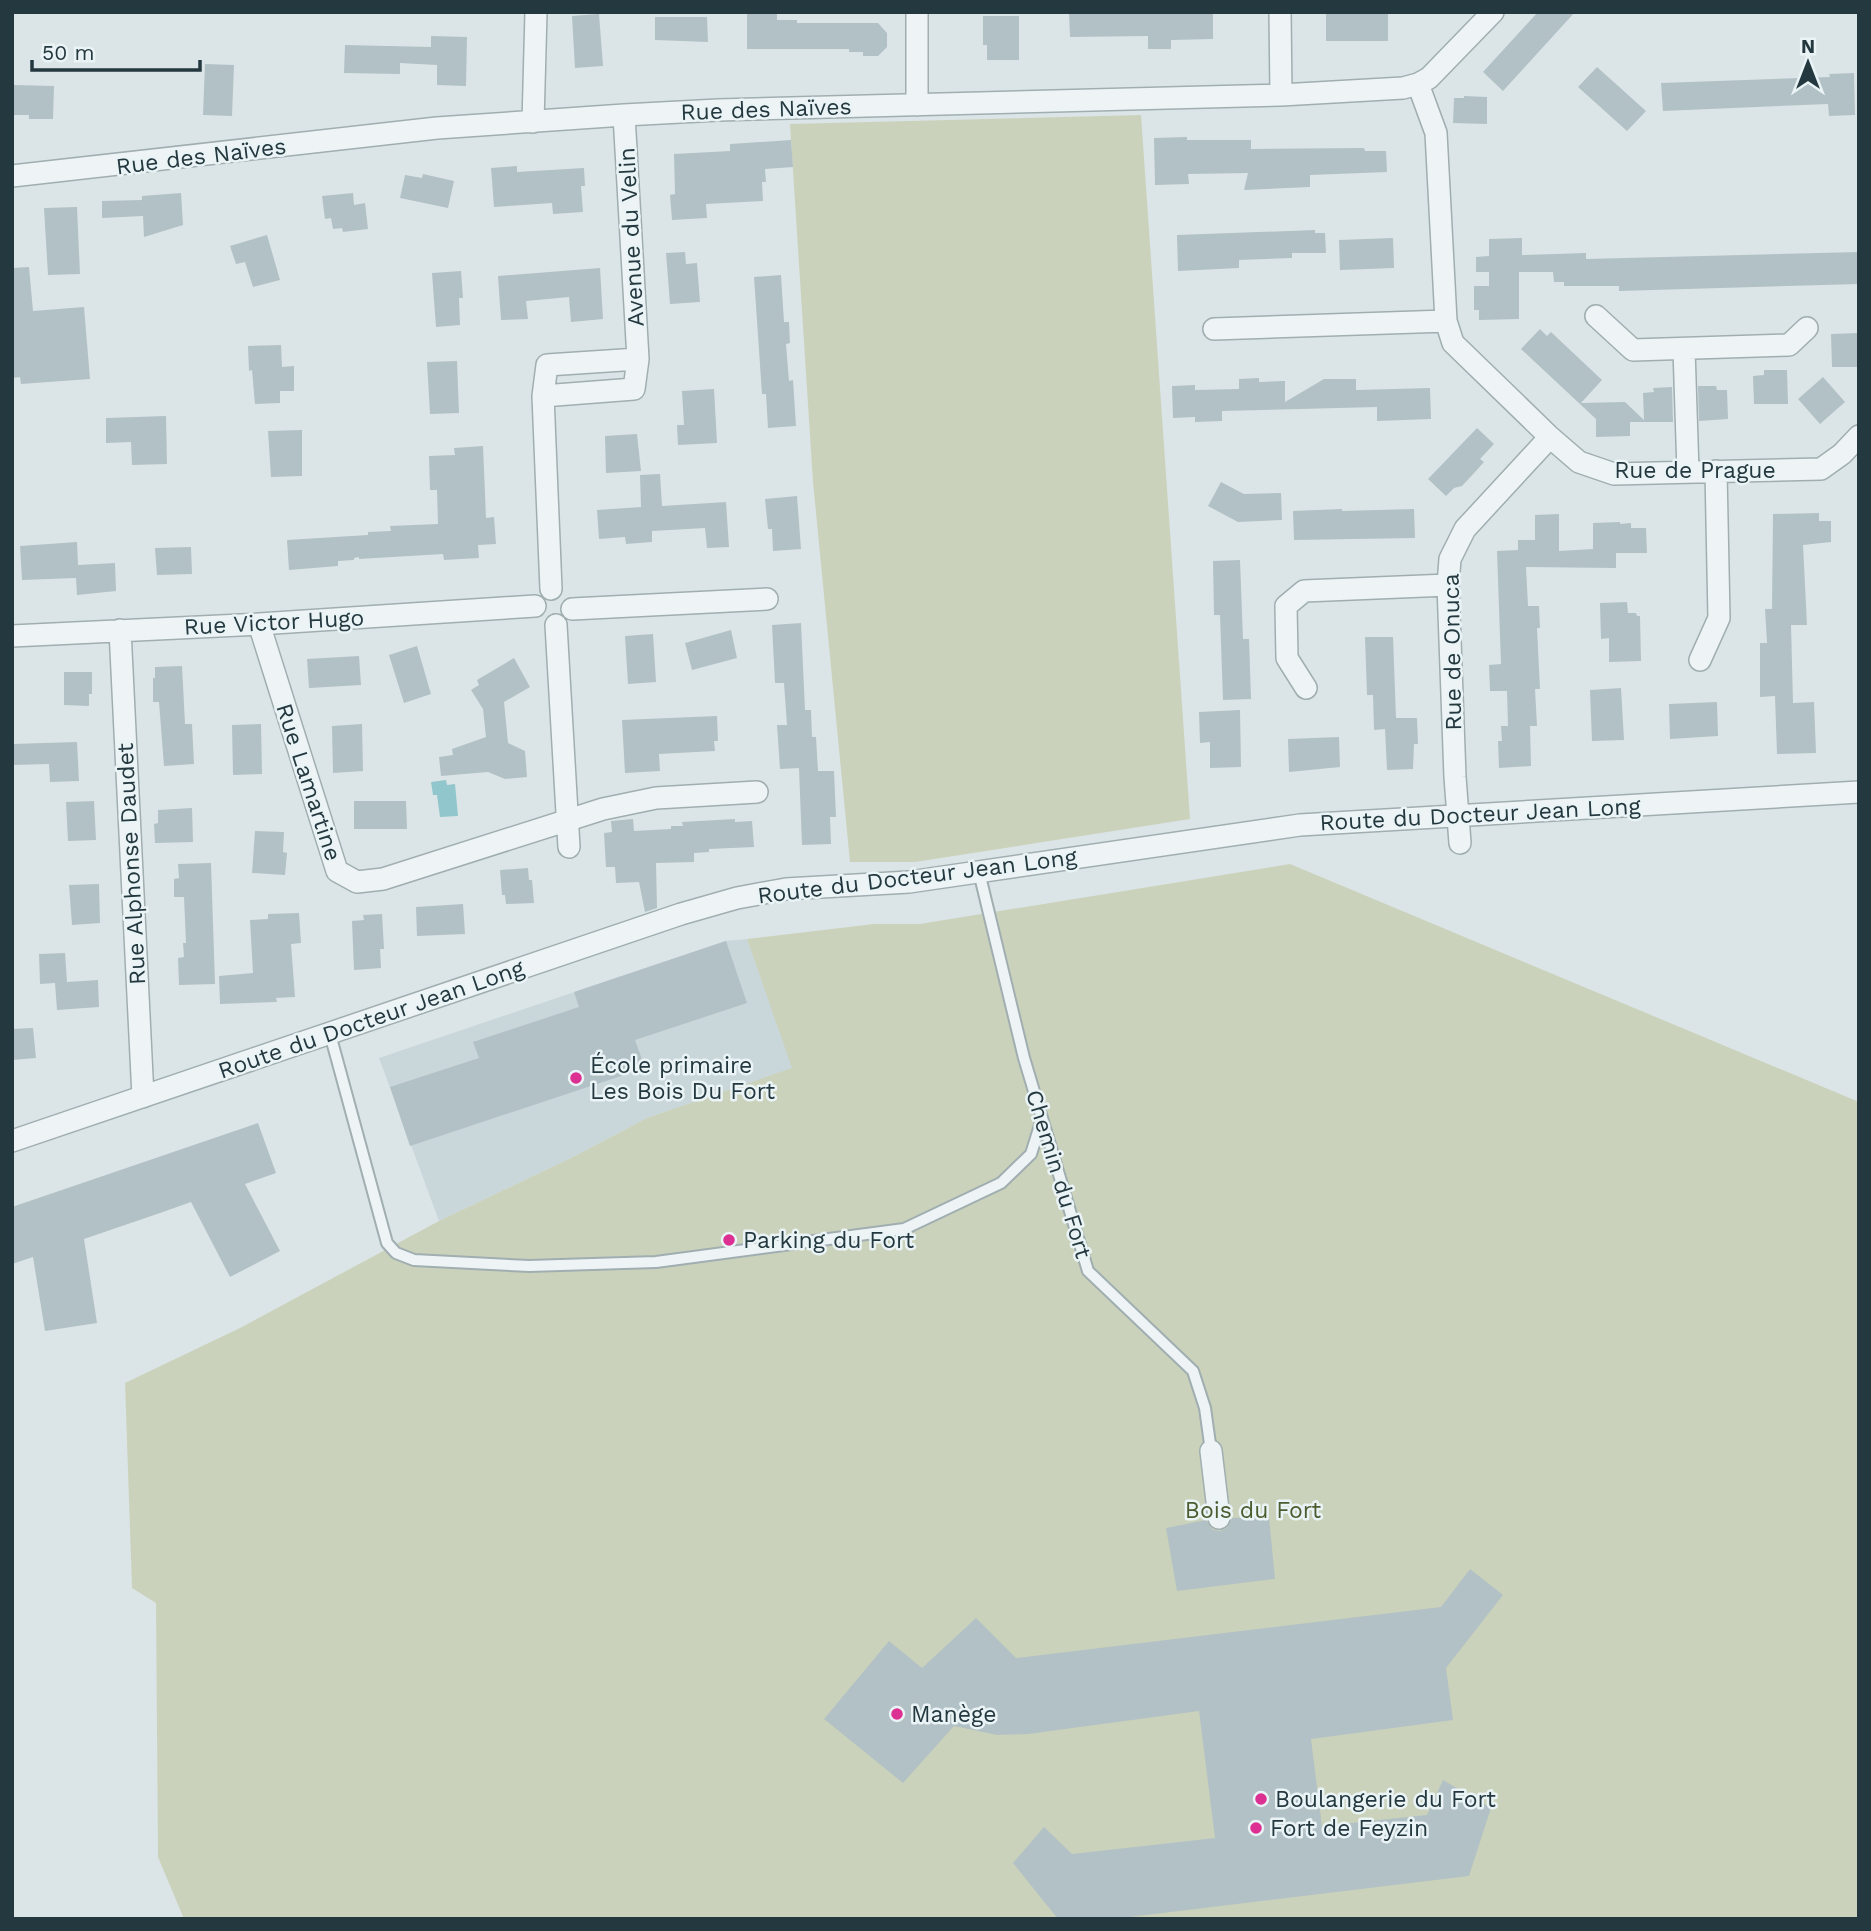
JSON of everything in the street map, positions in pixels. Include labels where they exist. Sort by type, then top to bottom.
[{"type":"street","points":[[533,122],[536,12]]},
{"type":"street","points":[[917,12],[917,105]]},
{"type":"street","points":[[1280,12],[1281,95]]},
{"type":"street","points":[[1418,84],[1429,78],[1493,12]]},
{"type":"street","name":"Rue des Naïves","points":[[12,176],[437,128],[624,115],[718,110],[1281,95],[1403,88],[1418,84]]},
{"type":"street","name":"Rue de Prague","points":[[1418,84],[1436,132],[1446,321],[1453,343],[1579,462],[1614,474],[1821,469],[1842,454],[1859,436]]},
{"type":"street","name":"Avenue du Velin","points":[[543,396],[634,389],[638,359],[624,115]]},
{"type":"street","points":[[1597,316],[1633,351],[1789,345],[1807,328]]},
{"type":"street","points":[[1214,329],[1446,321]]},
{"type":"street","points":[[1684,349],[1688,472]]},
{"type":"street","name":"Avenue du Velin","points":[[551,589],[543,396],[547,365],[638,359]]},
{"type":"street","name":"Rue de Onuca","points":[[1460,843],[1448,584],[1450,559],[1465,529],[1550,437]]},
{"type":"street","points":[[1700,660],[1719,618],[1716,471]]},
{"type":"street","points":[[1306,688],[1287,658],[1286,606],[1304,591],[1448,584]]},
{"type":"street","points":[[551,589],[566,594],[572,609],[567,620],[556,625],[539,618],[535,606],[538,597],[551,589]]},
{"type":"street","points":[[572,609],[767,599]]},
{"type":"street","name":"Rue Victor Hugo","points":[[12,636],[259,624],[535,606]]},
{"type":"street","name":"Rue Lamartine","points":[[259,624],[337,871],[357,882],[383,879],[604,809],[656,798],[757,792]]},
{"type":"street","points":[[556,625],[569,847]]},
{"type":"street","name":"Rue Alphonse Daudet","points":[[120,630],[142,1097]]},
{"type":"street","name":"Route du Docteur Jean Long","points":[[12,1141],[718,903],[786,890],[909,882],[1300,825],[1859,792]]},
{"type":"street","name":"Chemin du Fort","points":[[1211,1451],[1219,1518]]},
{"type":"lane","name":"Chemin du Fort","points":[[979,872],[1042,1119],[1088,1271],[1193,1371],[1205,1408],[1211,1451]]},
{"type":"lane","points":[[330,1034],[387,1243],[396,1253],[414,1260],[529,1266],[656,1262],[904,1229],[1001,1183],[1031,1154],[1042,1119]]},
{"type":"shaded area","name":"École primaire Les Bois Du Fort","points":[[747,939],[793,1068],[647,1118],[573,1157],[439,1221],[379,1058],[725,941]]},
{"type":"green space","points":[[1141,115],[1190,819],[915,862],[850,862],[813,482],[790,124]]},
{"type":"green space","name":"Bois du Fort","points":[[1290,864],[1859,1102],[1859,1919],[184,1919],[158,1857],[156,1603],[132,1588],[125,1383],[240,1328],[439,1221],[573,1157],[647,1118],[792,1068],[747,939],[874,924],[920,924]]},
{"type":"water","points":[[446,780],[447,785],[455,784],[458,816],[440,817],[437,795],[433,795],[431,782]]},
{"type":"building","points":[[1069,12],[1213,14],[1213,39],[1171,40],[1171,49],[1148,49],[1148,36],[1070,37]]},
{"type":"building","points":[[1326,12],[1388,12],[1388,41],[1326,41]]},
{"type":"building","points":[[1538,12],[1575,12],[1503,91],[1483,72]]},
{"type":"building","points":[[599,14],[603,66],[575,68],[572,16]]},
{"type":"building","points":[[747,14],[777,14],[777,20],[797,20],[797,23],[878,23],[887,33],[887,47],[878,56],[863,56],[863,52],[849,52],[849,49],[747,49]]},
{"type":"building","points":[[983,16],[1019,16],[1019,60],[987,60],[987,45],[983,45]]},
{"type":"building","points":[[655,17],[707,17],[708,42],[655,40]]},
{"type":"building","points":[[431,36],[467,37],[466,86],[437,85],[437,65],[400,63],[400,74],[344,73],[345,45],[431,47]]},
{"type":"building","points":[[205,64],[234,65],[232,116],[203,115]]},
{"type":"building","points":[[1597,67],[1646,111],[1627,131],[1578,87]]},
{"type":"building","points":[[1854,73],[1855,115],[1829,116],[1828,104],[1663,111],[1661,83],[1830,77],[1829,74]]},
{"type":"building","points":[[12,85],[54,86],[53,119],[29,119],[29,115],[12,115]]},
{"type":"building","points":[[1487,97],[1487,124],[1453,123],[1454,98]]},
{"type":"building","points":[[1187,137],[1187,140],[1251,140],[1251,149],[1364,148],[1365,151],[1386,151],[1387,172],[1310,175],[1310,187],[1244,190],[1248,173],[1188,174],[1189,184],[1155,185],[1154,138]]},
{"type":"building","points":[[791,140],[793,167],[765,169],[766,182],[762,182],[763,201],[706,204],[707,218],[672,220],[670,195],[675,194],[674,154],[730,151],[730,144]]},
{"type":"building","points":[[517,166],[517,172],[584,168],[585,186],[581,186],[583,212],[553,214],[552,203],[494,207],[491,168]]},
{"type":"building","points":[[423,174],[454,181],[448,208],[400,198],[405,175],[422,178]]},
{"type":"building","points":[[181,193],[183,225],[144,237],[143,216],[102,218],[102,201],[142,200],[142,196]]},
{"type":"building","points":[[353,193],[354,205],[365,203],[368,229],[343,232],[342,228],[333,229],[331,218],[325,219],[322,196]]},
{"type":"building","points":[[77,207],[80,274],[48,275],[44,208]]},
{"type":"building","points":[[1315,230],[1315,233],[1325,233],[1326,253],[1292,253],[1292,258],[1239,260],[1239,268],[1178,271],[1177,235]]},
{"type":"building","points":[[267,235],[280,280],[253,287],[245,262],[236,264],[230,246]]},
{"type":"building","points":[[1393,238],[1394,268],[1340,270],[1339,240]]},
{"type":"building","points":[[1522,238],[1522,255],[1586,253],[1586,259],[1859,252],[1859,284],[1619,291],[1619,286],[1564,286],[1564,282],[1554,282],[1553,272],[1519,272],[1519,319],[1479,320],[1479,310],[1474,310],[1474,286],[1489,286],[1489,272],[1476,272],[1476,257],[1489,256],[1489,239]]},
{"type":"building","points":[[685,252],[686,264],[697,263],[700,302],[670,304],[666,253]]},
{"type":"building","points":[[29,267],[33,311],[84,307],[90,379],[21,384],[20,377],[12,378],[12,268]]},
{"type":"building","points":[[600,268],[603,319],[571,322],[569,297],[526,301],[528,319],[501,320],[498,276]]},
{"type":"building","points":[[461,271],[463,298],[459,298],[460,325],[436,327],[432,273]]},
{"type":"building","points":[[781,275],[784,322],[789,322],[790,343],[786,344],[789,381],[793,380],[796,426],[768,428],[766,394],[762,394],[754,277]]},
{"type":"building","points":[[1540,329],[1547,336],[1551,332],[1602,380],[1581,403],[1625,402],[1644,420],[1643,393],[1654,392],[1653,388],[1672,387],[1673,422],[1630,422],[1630,436],[1596,437],[1596,419],[1521,349]]},
{"type":"building","points":[[1859,333],[1859,367],[1832,367],[1831,334]]},
{"type":"building","points":[[281,345],[282,367],[294,366],[294,391],[280,391],[280,403],[255,404],[248,346]]},
{"type":"building","points":[[457,361],[459,413],[430,414],[427,362]]},
{"type":"building","points":[[1764,370],[1787,370],[1788,404],[1754,404],[1753,376],[1764,375]]},
{"type":"building","points":[[1823,377],[1845,402],[1820,424],[1798,399]]},
{"type":"building","points":[[1259,378],[1259,382],[1285,381],[1285,402],[1324,379],[1356,379],[1356,390],[1430,388],[1431,419],[1377,421],[1377,407],[1222,411],[1222,421],[1195,422],[1195,417],[1173,418],[1172,386],[1195,385],[1195,390],[1239,389],[1239,379]]},
{"type":"building","points":[[1698,386],[1716,386],[1717,390],[1727,390],[1728,419],[1699,421]]},
{"type":"building","points":[[714,389],[717,443],[678,445],[677,425],[684,425],[682,391]]},
{"type":"building","points":[[166,416],[167,464],[132,465],[131,442],[106,443],[106,418]]},
{"type":"building","points":[[1477,428],[1494,444],[1480,459],[1484,462],[1475,472],[1462,486],[1454,488],[1446,496],[1428,479]]},
{"type":"building","points":[[302,430],[302,476],[271,477],[268,431]]},
{"type":"building","points":[[637,434],[641,471],[606,473],[605,436]]},
{"type":"building","points":[[483,446],[486,518],[494,517],[496,544],[478,545],[479,558],[444,560],[443,554],[359,557],[338,561],[338,566],[289,570],[287,540],[368,535],[368,532],[391,531],[390,526],[438,524],[437,490],[430,490],[429,456],[455,455],[454,448]]},
{"type":"building","points":[[660,474],[662,506],[726,502],[729,547],[707,548],[705,528],[652,531],[652,542],[626,544],[625,537],[599,539],[597,510],[641,507],[640,475]]},
{"type":"building","points":[[1221,482],[1244,494],[1281,493],[1282,520],[1238,522],[1208,506]]},
{"type":"building","points":[[797,496],[801,549],[773,551],[772,529],[768,529],[765,499]]},
{"type":"building","points":[[1414,509],[1415,538],[1294,540],[1293,511]]},
{"type":"building","points":[[1819,513],[1819,521],[1831,521],[1831,542],[1803,545],[1807,625],[1791,625],[1793,703],[1814,702],[1816,753],[1777,754],[1775,696],[1760,697],[1760,643],[1767,643],[1765,609],[1772,609],[1773,514]]},
{"type":"building","points":[[1559,514],[1559,551],[1593,549],[1593,523],[1620,522],[1631,523],[1631,528],[1646,528],[1647,553],[1616,553],[1616,568],[1526,567],[1528,606],[1539,606],[1540,628],[1537,628],[1540,689],[1535,689],[1537,726],[1530,726],[1531,766],[1499,768],[1498,741],[1502,741],[1501,726],[1508,726],[1507,691],[1490,691],[1489,665],[1501,664],[1497,551],[1518,550],[1518,540],[1535,540],[1535,515]]},
{"type":"building","points":[[77,542],[78,565],[115,563],[116,591],[77,595],[76,578],[22,580],[20,546]]},
{"type":"building","points":[[191,547],[192,574],[157,575],[155,548]]},
{"type":"building","points":[[1240,560],[1243,639],[1249,639],[1251,699],[1223,700],[1220,615],[1214,615],[1213,561]]},
{"type":"building","points":[[1627,602],[1628,613],[1640,616],[1641,661],[1609,662],[1609,638],[1601,639],[1600,603]]},
{"type":"building","points":[[801,623],[805,710],[811,710],[818,771],[834,771],[836,817],[830,817],[831,844],[802,845],[799,768],[780,769],[777,725],[787,725],[784,683],[775,683],[772,625]]},
{"type":"building","points":[[731,630],[737,658],[692,670],[685,643]]},
{"type":"building","points":[[653,634],[656,682],[628,684],[625,636]]},
{"type":"building","points":[[1365,637],[1393,637],[1396,718],[1417,718],[1418,744],[1414,744],[1413,769],[1387,770],[1385,729],[1374,730],[1373,695],[1367,695]]},
{"type":"building","points":[[417,646],[431,694],[404,703],[389,655]]},
{"type":"building","points":[[359,656],[361,685],[309,688],[307,659]]},
{"type":"building","points":[[514,658],[530,687],[504,702],[508,743],[525,751],[527,777],[505,779],[488,772],[441,776],[439,757],[453,755],[452,749],[486,737],[483,709],[471,690],[479,685],[477,680]]},
{"type":"building","points":[[182,666],[185,724],[192,724],[194,764],[164,766],[159,702],[153,702],[153,678],[155,667]]},
{"type":"building","points":[[64,672],[92,672],[89,706],[64,705]]},
{"type":"building","points":[[1621,688],[1624,740],[1592,741],[1590,690]]},
{"type":"building","points":[[1717,702],[1718,736],[1670,739],[1669,704]]},
{"type":"building","points":[[1240,710],[1241,767],[1210,768],[1210,742],[1200,743],[1199,712]]},
{"type":"building","points":[[717,716],[718,741],[714,741],[715,751],[659,754],[660,771],[625,773],[622,720]]},
{"type":"building","points":[[261,724],[262,774],[233,775],[232,725]]},
{"type":"building","points":[[362,724],[363,771],[333,773],[332,726]]},
{"type":"building","points":[[1339,737],[1340,767],[1289,772],[1288,739]]},
{"type":"building","points":[[77,742],[79,781],[50,782],[49,764],[12,765],[12,744]]},
{"type":"building","points":[[94,801],[96,840],[68,841],[66,802]]},
{"type":"building","points":[[354,801],[406,801],[407,829],[354,829]]},
{"type":"building","points":[[192,808],[193,842],[155,843],[154,824],[158,823],[158,810]]},
{"type":"building","points":[[633,819],[634,831],[671,829],[671,826],[683,826],[682,822],[735,819],[735,822],[752,821],[754,847],[709,849],[709,852],[694,853],[694,862],[656,863],[657,908],[645,912],[639,882],[616,883],[615,867],[606,867],[604,833],[612,832],[611,821]]},
{"type":"building","points":[[255,831],[284,832],[283,852],[287,853],[285,875],[252,873]]},
{"type":"building","points":[[211,863],[215,984],[179,985],[178,958],[184,957],[183,943],[186,943],[184,897],[174,897],[174,879],[179,878],[178,864]]},
{"type":"building","points":[[528,868],[534,903],[506,904],[505,895],[502,895],[500,870]]},
{"type":"building","points":[[99,884],[100,923],[72,925],[69,885]]},
{"type":"building","points":[[463,904],[465,934],[417,936],[416,907]]},
{"type":"building","points":[[299,913],[301,943],[291,944],[295,997],[276,998],[277,1002],[220,1004],[219,976],[253,973],[250,920],[268,919],[268,914]]},
{"type":"building","points":[[382,914],[384,949],[380,949],[381,968],[354,970],[352,921],[364,920],[363,915]]},
{"type":"building","points":[[726,941],[747,1003],[635,1040],[645,1068],[410,1146],[390,1087],[479,1058],[473,1042],[579,1007],[574,992]]},
{"type":"building","points":[[65,953],[67,982],[98,980],[99,1007],[57,1010],[55,983],[40,984],[39,954]]},
{"type":"building","points":[[33,1028],[36,1058],[12,1060],[12,1029]]},
{"type":"building","points":[[258,1123],[276,1173],[245,1184],[280,1251],[230,1277],[191,1202],[84,1239],[97,1323],[45,1331],[33,1257],[12,1264],[12,1207]]},
{"type":"building","points":[[1269,1517],[1275,1579],[1177,1591],[1166,1528],[1206,1520],[1213,1530],[1220,1531],[1227,1528],[1232,1518]]},
{"type":"building","points":[[1470,1569],[1503,1595],[1446,1668],[1453,1720],[1311,1739],[1322,1826],[1427,1815],[1443,1780],[1491,1808],[1469,1876],[1113,1919],[1058,1919],[1013,1863],[1044,1827],[1072,1854],[1215,1838],[1199,1711],[1028,1734],[997,1735],[954,1726],[903,1783],[824,1719],[889,1641],[922,1668],[976,1618],[1016,1658],[1441,1607]]},
{"type":"place","name":"École primaire Les Bois Du Fort","points":[[576,1078]]},
{"type":"place","name":"Parking du Fort","points":[[729,1240]]},
{"type":"place","name":"Manège","points":[[897,1714]]},
{"type":"place","name":"Boulangerie du Fort","points":[[1261,1799]]},
{"type":"place","name":"Fort de Feyzin","points":[[1256,1828]]}]
